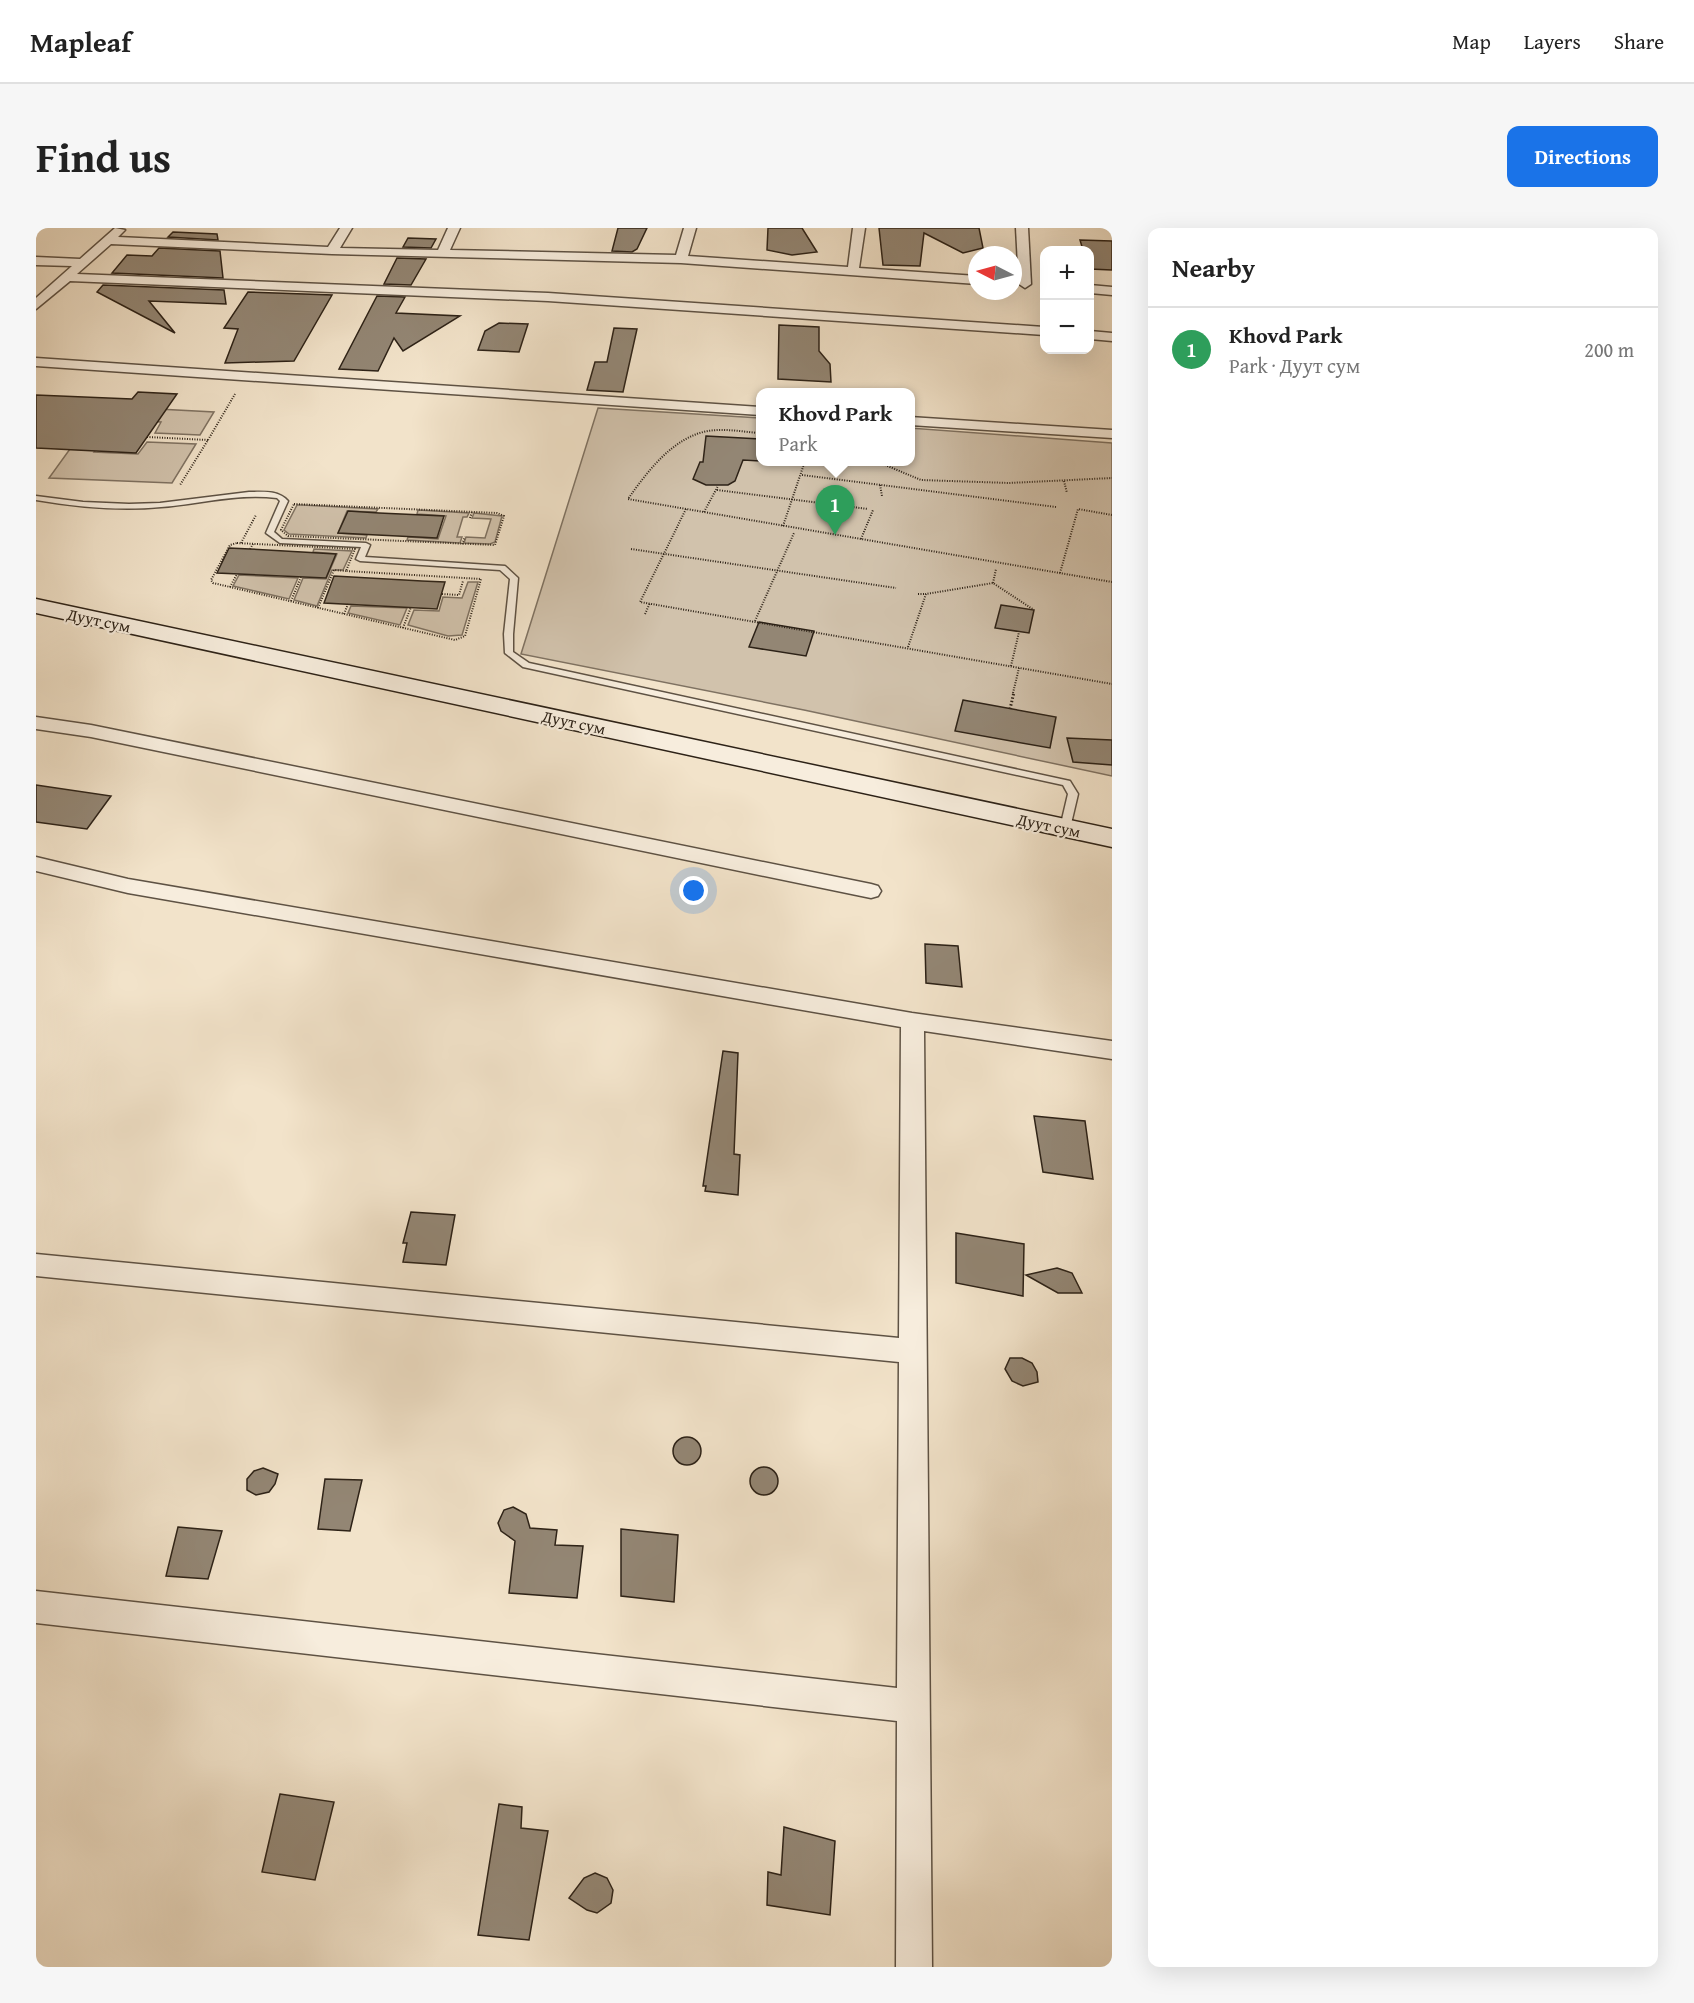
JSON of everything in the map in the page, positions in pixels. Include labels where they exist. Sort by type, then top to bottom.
[{"type":"main road","name":"Дуут сум","points":[[36,606],[1112,838]]},
{"type":"street","points":[[36,305],[120,228]]},
{"type":"street","points":[[137,241],[149,228]]},
{"type":"street","points":[[332,251],[346,228]]},
{"type":"street","points":[[442,254],[454,228]]},
{"type":"street","points":[[681,259],[690,228]]},
{"type":"street","points":[[853,271],[859,228]]},
{"type":"street","points":[[1022,228],[1024,284]]},
{"type":"street","points":[[108,240],[332,251],[681,259],[968,279]]},
{"type":"street","points":[[36,261],[83,263]]},
{"type":"street","points":[[67,277],[548,297],[1040,332]]},
{"type":"street","points":[[1094,289],[1112,291]]},
{"type":"street","points":[[1094,335],[1112,337]]},
{"type":"street","points":[[36,362],[756,411]]},
{"type":"street","points":[[915,421],[1112,434]]},
{"type":"street","points":[[36,723],[91,731],[871,891]]},
{"type":"street","points":[[36,864],[129,886],[912,1022],[1112,1050]]},
{"type":"street","points":[[912,1022],[914,1967]]},
{"type":"street","points":[[36,1265],[911,1351]]},
{"type":"street","points":[[36,1607],[913,1706]]},
{"type":"lane","points":[[36,498],[84,507],[169,504],[266,494],[279,496],[284,501],[270,533],[280,540],[366,545],[360,559],[502,568],[514,578],[515,596],[507,634],[509,653],[526,665],[1067,783],[1073,794],[1065,828]]},
{"type":"path","points":[[169,504],[245,376]]},
{"type":"path","points":[[756,433],[707,431],[682,443],[663,456],[639,482],[628,499],[1112,582]]},
{"type":"path","points":[[147,437],[208,440]]},
{"type":"path","points":[[783,526],[794,500],[804,466]]},
{"type":"path","points":[[888,466],[921,480],[1009,483],[1112,478]]},
{"type":"path","points":[[802,475],[1056,507]]},
{"type":"path","points":[[1064,481],[1067,492]]},
{"type":"path","points":[[880,484],[882,496]]},
{"type":"path","points":[[704,512],[717,488],[868,509]]},
{"type":"path","points":[[241,543],[266,494]]},
{"type":"path","points":[[294,504],[381,507],[472,512],[504,516],[496,543],[288,536],[281,530],[294,504]]},
{"type":"path","points":[[379,513],[381,507]]},
{"type":"path","points":[[415,514],[417,509]]},
{"type":"path","points":[[686,509],[640,602],[908,646],[1112,684]]},
{"type":"path","points":[[1060,573],[1078,509],[1112,515]]},
{"type":"path","points":[[861,539],[873,510]]},
{"type":"path","points":[[470,518],[472,512]]},
{"type":"path","points":[[755,621],[794,533]]},
{"type":"path","points":[[405,541],[407,537]]},
{"type":"path","points":[[462,543],[465,537]]},
{"type":"path","points":[[318,608],[334,570],[346,571],[481,579],[465,636],[455,640],[318,608],[230,587],[211,580],[230,545],[241,543],[355,549],[346,571]]},
{"type":"path","points":[[249,549],[253,544]]},
{"type":"path","points":[[631,549],[896,588]]},
{"type":"path","points":[[442,594],[459,595],[467,565]]},
{"type":"path","points":[[993,583],[996,569]]},
{"type":"path","points":[[230,587],[237,574]]},
{"type":"path","points":[[290,601],[301,577]]},
{"type":"path","points":[[918,594],[993,583],[1034,610]]},
{"type":"path","points":[[908,646],[926,594]]},
{"type":"path","points":[[645,614],[650,603]]},
{"type":"path","points":[[344,614],[348,604]]},
{"type":"path","points":[[403,628],[411,607]]},
{"type":"path","points":[[1011,666],[1019,632]]},
{"type":"path","points":[[1010,709],[1019,668]]},
{"type":"shaded area","points":[[101,406],[214,412],[200,435],[155,433],[161,422],[117,420],[94,452],[138,454],[147,442],[196,444],[172,483],[49,478]]},
{"type":"shaded area","points":[[598,408],[756,418],[756,466],[915,466],[915,428],[1112,443],[1112,776],[804,710],[521,654]]},
{"type":"shaded area","points":[[297,505],[378,509],[376,512],[347,511],[338,533],[367,535],[366,538],[289,534],[284,530]]},
{"type":"shaded area","points":[[418,510],[469,513],[467,517],[463,517],[457,537],[462,537],[460,543],[407,540],[408,537],[438,539],[446,516],[417,514]]},
{"type":"shaded area","points":[[474,513],[502,516],[495,542],[490,544],[464,543],[466,537],[485,538],[491,519],[472,518]]},
{"type":"shaded area","points":[[314,549],[352,551],[343,570],[332,570],[317,606],[294,600],[303,578],[326,579],[337,554],[313,552]]},
{"type":"shaded area","points":[[239,575],[298,578],[289,599],[233,586]]},
{"type":"shaded area","points":[[468,582],[478,582],[462,635],[448,636],[408,625],[414,610],[439,611],[443,597],[462,598]]},
{"type":"shaded area","points":[[351,606],[407,608],[400,625],[348,613]]},
{"type":"building","points":[[618,228],[647,228],[637,249],[632,252],[612,251]]},
{"type":"building","points":[[768,228],[802,228],[817,252],[792,255],[767,250]]},
{"type":"building","points":[[879,228],[979,228],[983,246],[968,246],[968,252],[963,253],[924,233],[920,266],[883,265]]},
{"type":"building","points":[[173,232],[217,234],[218,240],[168,237]]},
{"type":"building","points":[[408,238],[436,239],[431,248],[403,247]]},
{"type":"building","points":[[1080,240],[1112,241],[1112,270],[1094,269],[1094,246],[1082,246]]},
{"type":"building","points":[[159,248],[220,251],[223,278],[112,273],[127,255],[152,256]]},
{"type":"building","points":[[397,258],[426,259],[411,285],[384,284]]},
{"type":"building","points":[[103,285],[224,290],[226,304],[149,301],[175,333],[97,292]]},
{"type":"building","points":[[248,292],[332,295],[294,361],[225,363],[238,329],[224,328]]},
{"type":"building","points":[[377,296],[405,297],[396,313],[460,316],[403,351],[394,338],[378,371],[339,369]]},
{"type":"building","points":[[499,323],[528,324],[519,352],[478,350],[485,331]]},
{"type":"building","points":[[779,325],[819,327],[819,351],[830,364],[831,382],[778,379]]},
{"type":"building","points":[[614,328],[637,329],[623,392],[587,390],[595,362],[607,362]]},
{"type":"building","points":[[138,392],[177,394],[136,453],[36,448],[36,395],[132,399]]},
{"type":"building","points":[[706,436],[756,439],[756,461],[743,460],[735,481],[728,485],[706,485],[693,479],[700,462],[703,462]]},
{"type":"building","points":[[348,511],[444,516],[437,538],[338,533]]},
{"type":"building","points":[[229,548],[336,554],[326,578],[217,573]]},
{"type":"building","points":[[334,576],[445,582],[437,609],[324,603]]},
{"type":"building","points":[[1001,605],[1034,610],[1029,633],[995,628]]},
{"type":"building","points":[[759,622],[814,631],[806,656],[749,647]]},
{"type":"building","points":[[963,700],[1056,717],[1050,748],[955,731]]},
{"type":"building","points":[[1067,738],[1112,740],[1112,765],[1073,762]]},
{"type":"building","points":[[36,785],[111,796],[87,829],[36,822]]},
{"type":"building","points":[[925,944],[958,946],[962,987],[926,983]]},
{"type":"building","points":[[723,1051],[738,1053],[734,1154],[740,1155],[738,1195],[705,1191],[706,1186],[703,1186]]},
{"type":"building","points":[[1034,1116],[1085,1121],[1093,1179],[1043,1172]]},
{"type":"building","points":[[411,1212],[455,1215],[446,1265],[403,1262],[407,1243],[403,1243]]},
{"type":"building","points":[[956,1233],[1024,1244],[1023,1296],[956,1283]]},
{"type":"building","points":[[1057,1268],[1072,1273],[1082,1293],[1058,1293],[1026,1275]]},
{"type":"building","points":[[1010,1358],[1022,1358],[1032,1363],[1037,1372],[1038,1382],[1023,1386],[1012,1381],[1005,1369]]},
{"type":"building","points":[[687,1437],[697,1441],[701,1451],[697,1461],[687,1465],[677,1461],[673,1451],[677,1441]]},
{"type":"building","points":[[764,1467],[774,1471],[778,1481],[774,1491],[764,1495],[754,1491],[750,1481],[754,1471]]},
{"type":"building","points":[[263,1468],[278,1474],[269,1492],[256,1495],[247,1490],[247,1479],[254,1471]]},
{"type":"building","points":[[325,1479],[362,1480],[350,1531],[318,1529]]},
{"type":"building","points":[[513,1507],[526,1514],[530,1528],[557,1530],[555,1545],[583,1546],[577,1598],[509,1593],[515,1541],[501,1531],[498,1523],[504,1510]]},
{"type":"building","points":[[178,1527],[222,1531],[208,1579],[166,1576]]},
{"type":"building","points":[[621,1529],[678,1535],[674,1602],[621,1596]]},
{"type":"building","points":[[280,1794],[334,1802],[315,1880],[262,1872]]},
{"type":"building","points":[[499,1804],[522,1807],[521,1828],[548,1831],[529,1940],[478,1935]]},
{"type":"building","points":[[784,1827],[835,1841],[830,1915],[767,1905],[768,1872],[781,1875]]},
{"type":"building","points":[[595,1873],[607,1878],[613,1890],[611,1903],[597,1913],[587,1910],[569,1898],[584,1878]]},
{"type":"place","name":"Khovd Park","points":[[835,535]]}]
